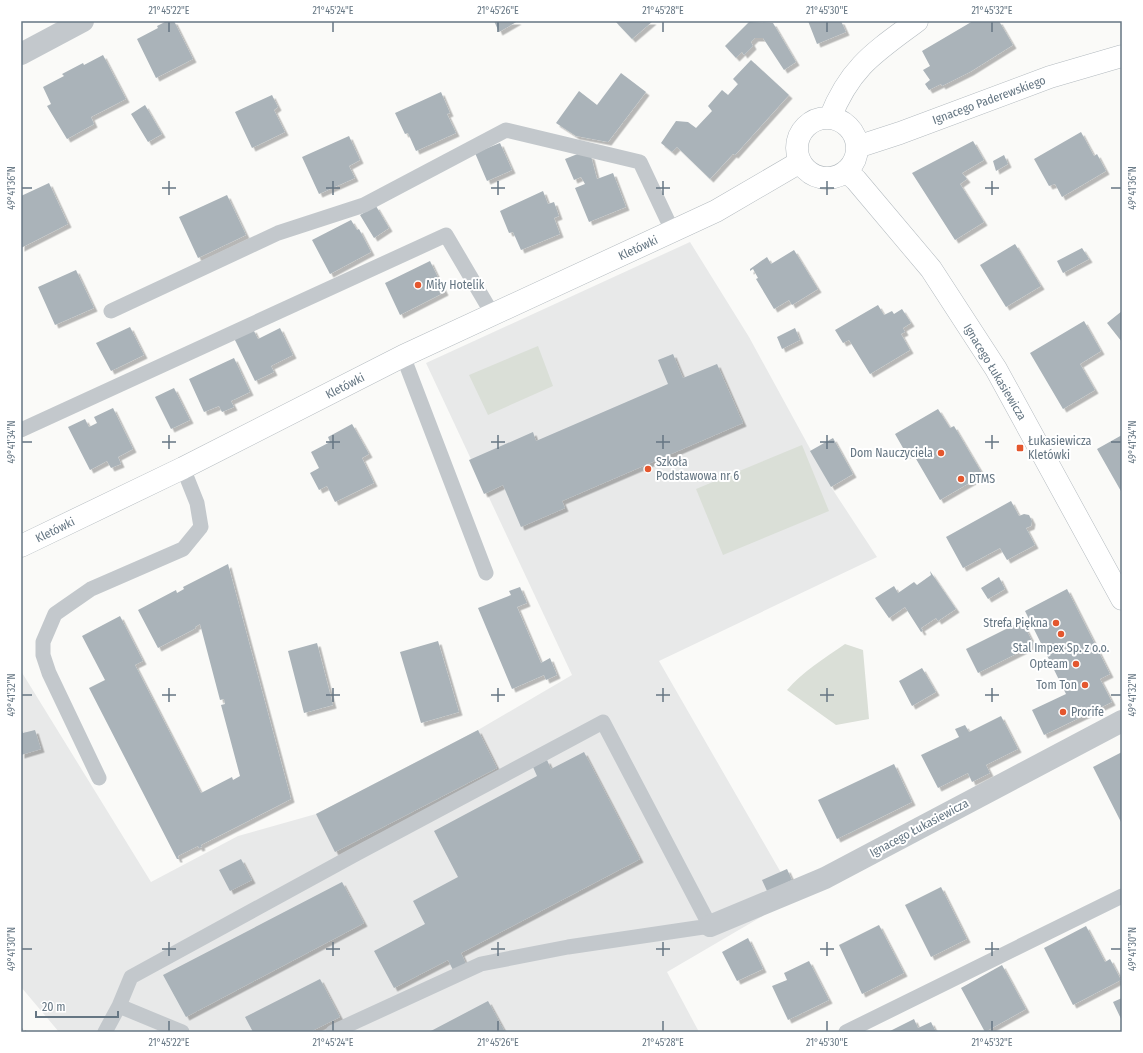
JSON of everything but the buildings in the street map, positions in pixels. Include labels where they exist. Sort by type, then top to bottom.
[{"type":"street","points":[[21,54],[83,21]]},
{"type":"street","points":[[830,118],[836,102],[859,67],[869,57],[917,21]]},
{"type":"street","name":"Ignacego Paderewskiego","points":[[857,147],[900,133],[1050,77],[1122,56]]},
{"type":"street","points":[[830,118],[838,120],[852,131],[857,147],[856,156],[846,171],[832,177],[817,176],[804,168],[797,153],[797,144],[805,127],[821,119],[830,118]]},
{"type":"street","name":"Kletówki","points":[[21,546],[183,468],[403,356],[673,232],[749,193],[800,162]]},
{"type":"street","name":"Ignacego Łukasiewicza","points":[[846,171],[856,180],[935,275],[996,369],[1121,593]]},
{"type":"street","name":"Ignacego Łukasiewicza","points":[[710,926],[825,878],[1122,721]]},
{"type":"lane","name":"Kletówki","points":[[111,311],[278,233],[364,205],[506,130],[640,162],[673,232]]},
{"type":"lane","points":[[21,430],[446,235],[494,315]]},
{"type":"lane","points":[[403,356],[486,573]]},
{"type":"lane","points":[[100,778],[49,673],[43,655],[43,642],[55,614],[92,589],[183,549],[200,527],[197,503],[183,468]]},
{"type":"lane","points":[[105,1032],[119,1006],[131,977],[356,854],[603,722],[710,926],[568,947],[481,964],[332,1032]]},
{"type":"lane","points":[[846,1032],[1122,896]]},
{"type":"lane","points":[[119,1006],[182,1032]]},
{"type":"path","points":[[21,1029],[26,1032]]},
{"type":"shaded area","points":[[690,242],[749,337],[831,487],[877,557],[659,661],[795,897],[667,972],[699,1032],[59,1032],[21,987],[21,671],[151,882],[238,836],[316,814],[478,730],[572,675],[426,363]]},
{"type":"shaded area","points":[[538,346],[553,386],[488,415],[469,375]]},
{"type":"shaded area","points":[[802,445],[829,511],[723,555],[696,489]]},
{"type":"shaded area","points":[[845,644],[863,650],[869,719],[836,725],[787,690],[807,671]]},
{"type":"place","name":"Miły Hotelik","points":[[418,285]]},
{"type":"place","name":"Łukasiewicza Kletówki","points":[[1020,448]]},
{"type":"place","name":"Dom Nauczyciela","points":[[941,453]]},
{"type":"place","name":"Szkoła Podstawowa nr 6","points":[[648,469]]},
{"type":"place","name":"DTMS","points":[[961,479]]},
{"type":"place","name":"Strefa Piękna","points":[[1056,623]]},
{"type":"place","name":"Stal Impex Sp. z o.o.","points":[[1061,634]]},
{"type":"place","name":"Opteam","points":[[1076,664]]},
{"type":"place","name":"Tom Ton","points":[[1085,685]]},
{"type":"place","name":"Prorife","points":[[1063,712]]}]
